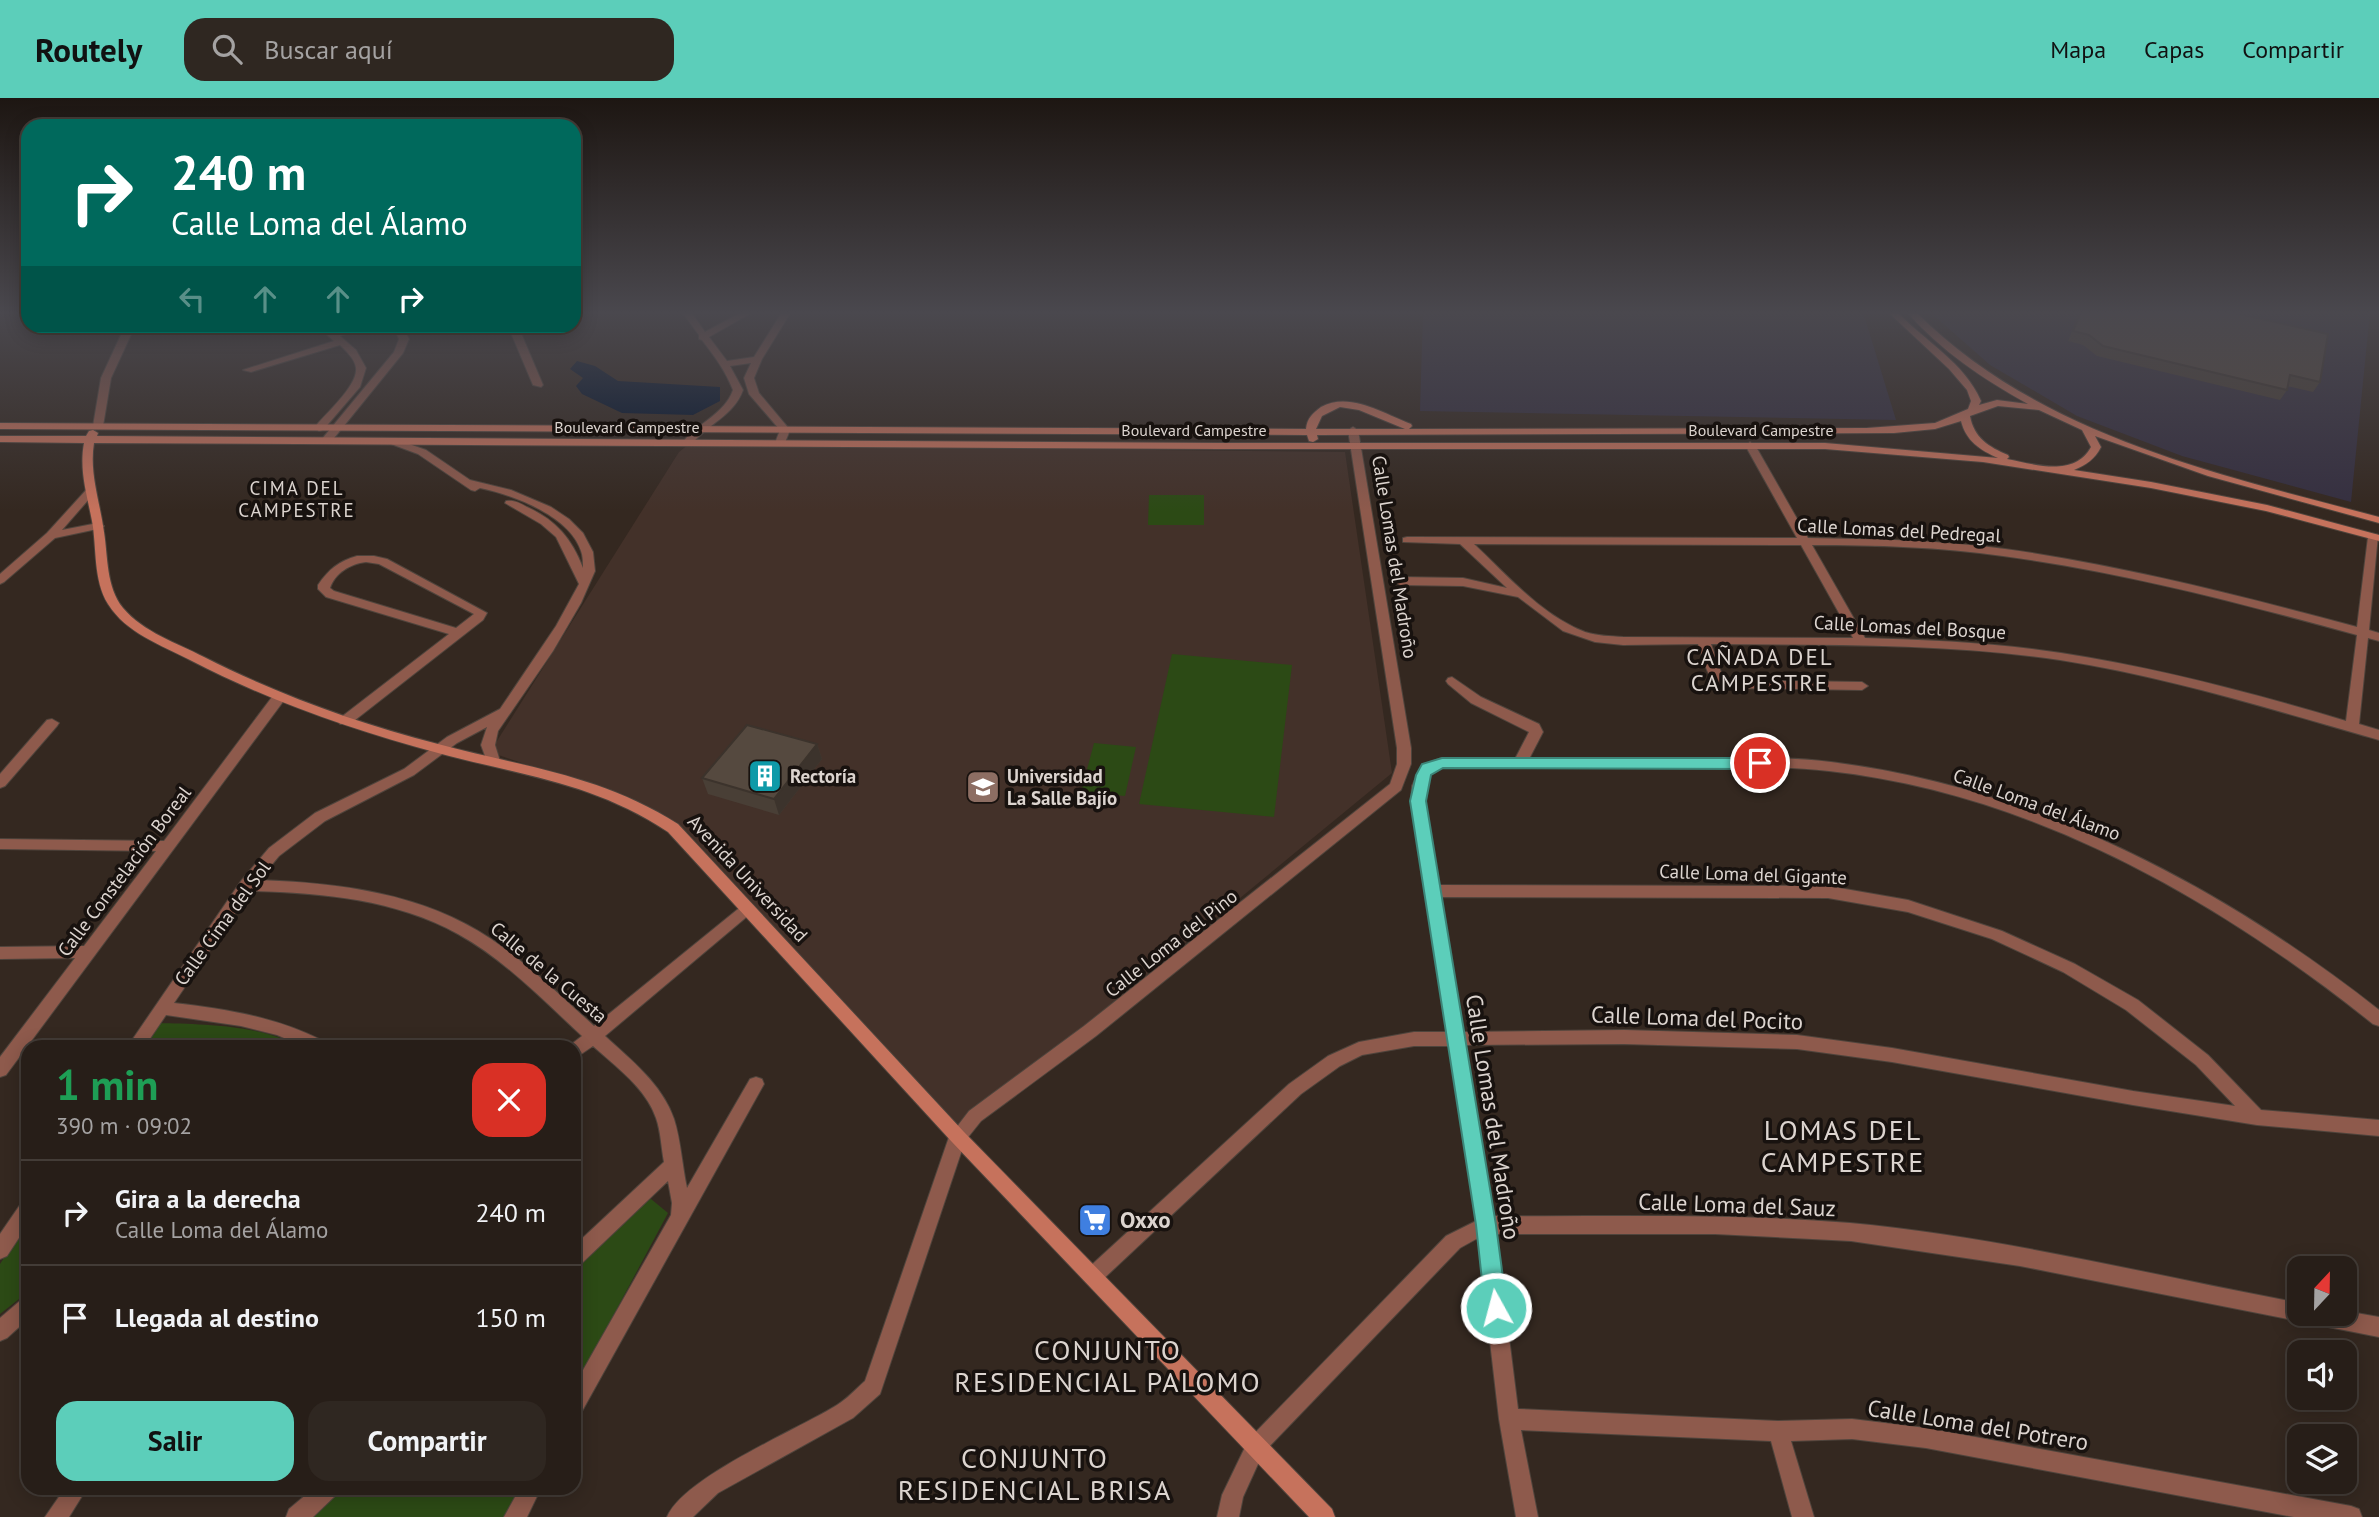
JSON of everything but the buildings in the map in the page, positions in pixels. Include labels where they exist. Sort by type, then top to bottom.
[{"type":"street","points":[[89,439],[98,426],[106,378]]},
{"type":"street","points":[[320,428],[357,385],[359,378]]},
{"type":"street","points":[[326,441],[378,378]]},
{"type":"street","points":[[536,378],[538,384]]},
{"type":"street","points":[[687,443],[695,431],[723,413],[736,399],[737,385],[732,378]]},
{"type":"street","points":[[748,378],[750,387],[785,430],[780,443]]},
{"type":"street","points":[[1961,378],[1969,385],[1976,401],[1968,413],[1966,426],[1973,439],[1993,453],[2021,464]]},
{"type":"street","points":[[1991,378],[2054,413],[2155,456],[2379,520]]},
{"type":"street","name":"Boulevard Campestre","points":[[0,426],[695,431],[1867,431],[1930,427],[1997,403],[2054,413]]},
{"type":"street","points":[[1315,446],[1310,431],[1313,420],[1321,412],[1349,405],[1368,409],[1418,430]]},
{"type":"street","points":[[2060,470],[2074,467],[2093,455],[2096,447],[2094,438],[2084,426]]},
{"type":"street","points":[[410,428],[421,447],[476,489],[542,519],[559,533],[570,549],[576,571],[584,583],[576,602],[507,711],[492,730],[488,745],[493,761]]},
{"type":"street","name":"Calle Lomas del Madroño","points":[[1353,430],[1404,748],[1402,773]]},
{"type":"street","points":[[0,439],[395,442],[421,447]]},
{"type":"street","name":"Avenida Universidad","points":[[89,439],[88,470],[109,594],[120,612],[137,626],[209,665],[345,721],[439,749],[596,789],[651,811],[693,847],[958,1137],[1324,1517]]},
{"type":"street","name":"Boulevard Campestre","points":[[421,447],[780,443],[1750,445],[1881,448],[2060,470],[2243,503],[2376,537]]},
{"type":"street","points":[[1750,445],[1861,642]]},
{"type":"street","points":[[0,580],[51,535],[91,491]]},
{"type":"street","points":[[51,535],[98,526]]},
{"type":"street","points":[[2352,727],[2376,537]]},
{"type":"street","name":"Calle Lomas del Pedregal","points":[[1407,540],[1927,544],[2071,562],[2214,592],[2379,637]]},
{"type":"street","name":"Calle Lomas del Bosque","points":[[1463,540],[1554,620],[1584,636],[1861,642],[2034,652],[2108,664],[2267,701],[2379,735]]},
{"type":"street","points":[[345,721],[479,617],[480,611],[383,561],[367,558],[354,560],[338,568],[324,585],[324,589],[330,594],[458,633]]},
{"type":"street","points":[[1399,581],[1463,582],[1525,596]]},
{"type":"street","points":[[1703,640],[1716,677],[1724,684],[1862,685]]},
{"type":"street","points":[[1452,681],[1476,700],[1534,727],[1536,732],[1519,764]]},
{"type":"street","name":"Calle Constelación Boreal","points":[[22,1040],[280,696]]},
{"type":"street","name":"Calle Cima del Sol","points":[[140,1040],[246,885],[274,852],[320,817],[409,772],[472,728],[507,711]]},
{"type":"street","points":[[0,783],[52,723]]},
{"type":"street","name":"Calle Loma del Álamo","points":[[1427,768],[1442,763],[1747,763],[1830,766],[1886,775],[1953,791],[2099,844],[2186,889],[2289,951],[2379,1019]]},
{"type":"street","name":"Calle Lomas del Madroño","points":[[1427,768],[1419,786],[1418,801],[1486,1225],[1509,1419],[1527,1517]]},
{"type":"street","name":"Calle Loma del Pino","points":[[958,1137],[975,1116],[1090,1031],[1385,797],[1396,787],[1402,773]]},
{"type":"street","points":[[0,844],[167,846]]},
{"type":"street","name":"Calle de la Cuesta","points":[[246,885],[315,887],[363,894],[405,905],[445,921],[493,950],[533,981],[641,1080],[658,1104],[668,1125],[682,1206],[680,1217]]},
{"type":"street","name":"Calle Loma del Gigante","points":[[1433,891],[1828,892],[1908,906],[1997,934],[2069,968],[2132,1005],[2202,1060],[2257,1117]]},
{"type":"street","points":[[581,1046],[748,909]]},
{"type":"street","points":[[0,953],[86,952]]},
{"type":"street","points":[[161,1008],[262,1024],[306,1040]]},
{"type":"street","name":"Calle Loma del Pocito","points":[[1093,1276],[1295,1089],[1334,1060],[1382,1043],[1457,1039],[1624,1037],[1797,1042],[1892,1055],[2257,1117],[2379,1128]]},
{"type":"street","name":"Calle Constelación Boreal","points":[[0,1070],[21,1041]]},
{"type":"street","points":[[581,1394],[756,1084]]},
{"type":"street","points":[[678,1517],[710,1486],[846,1411],[873,1387],[958,1137]]},
{"type":"street","points":[[581,1251],[673,1165]]},
{"type":"street","points":[[0,1250],[21,1218]]},
{"type":"street","name":"Calle Loma del Sauz","points":[[1228,1517],[1233,1495],[1256,1446],[1453,1242],[1486,1225],[1761,1227],[1852,1232],[2008,1256],[2287,1310]]},
{"type":"street","points":[[0,1331],[21,1313]]},
{"type":"street","points":[[2357,1323],[2379,1327]]},
{"type":"street","name":"Calle Loma del Potrero","points":[[1509,1419],[1778,1431],[1852,1429],[1926,1437],[2351,1517]]},
{"type":"street","points":[[1778,1431],[1803,1517]]},
{"type":"street","points":[[56,1517],[73,1495]]},
{"type":"street","points":[[297,1517],[321,1495]]},
{"type":"street","points":[[515,1517],[527,1495]]},
{"type":"shaded area","points":[[1421,378],[1883,378],[1896,420],[1420,411]]},
{"type":"shaded area","points":[[2013,378],[2363,378],[2351,502],[2182,456],[2077,416]]},
{"type":"shaded area","name":"Universidad La Salle Bajío","points":[[688,445],[1345,452],[1392,773],[959,1129],[688,833],[632,801],[490,752],[679,452]]},
{"type":"green space","points":[[1149,495],[1204,495],[1204,525],[1148,525]]},
{"type":"green space","points":[[1172,654],[1292,665],[1274,817],[1139,804]]},
{"type":"green space","points":[[1094,743],[1136,747],[1125,796],[1081,792]]},
{"type":"green space","points":[[159,1023],[249,1030],[285,1040],[147,1040]]},
{"type":"green space","points":[[651,1199],[668,1213],[581,1376],[581,1260],[641,1204]]},
{"type":"green space","points":[[21,1232],[21,1298],[0,1314],[0,1264]]},
{"type":"green space","points":[[332,1495],[518,1495],[506,1517],[308,1517]]},
{"type":"water","points":[[583,378],[614,378],[618,381],[720,387],[720,401],[693,415],[622,413],[582,394],[576,386]]},
{"type":"place","name":"Rectoría","points":[[765,776]]},
{"type":"place","name":"Universidad La Salle Bajío","points":[[983,787]]},
{"type":"place","name":"Oxxo","points":[[1095,1220]]},
{"type":"district","name":"CIMA DEL CAMPESTRE","points":[[297,499]]},
{"type":"district","name":"CAÑADA DEL CAMPESTRE","points":[[1760,670]]},
{"type":"district","name":"LOMAS DEL CAMPESTRE","points":[[1843,1146]]},
{"type":"district","name":"CONJUNTO RESIDENCIAL PALOMO","points":[[1108,1366]]},
{"type":"district","name":"CONJUNTO RESIDENCIAL BRISA","points":[[1035,1474]]},
{"type":"route","points":[[1496,1308],[1486,1225],[1418,801],[1423,775],[1427,768],[1442,763],[1760,763]]}]
